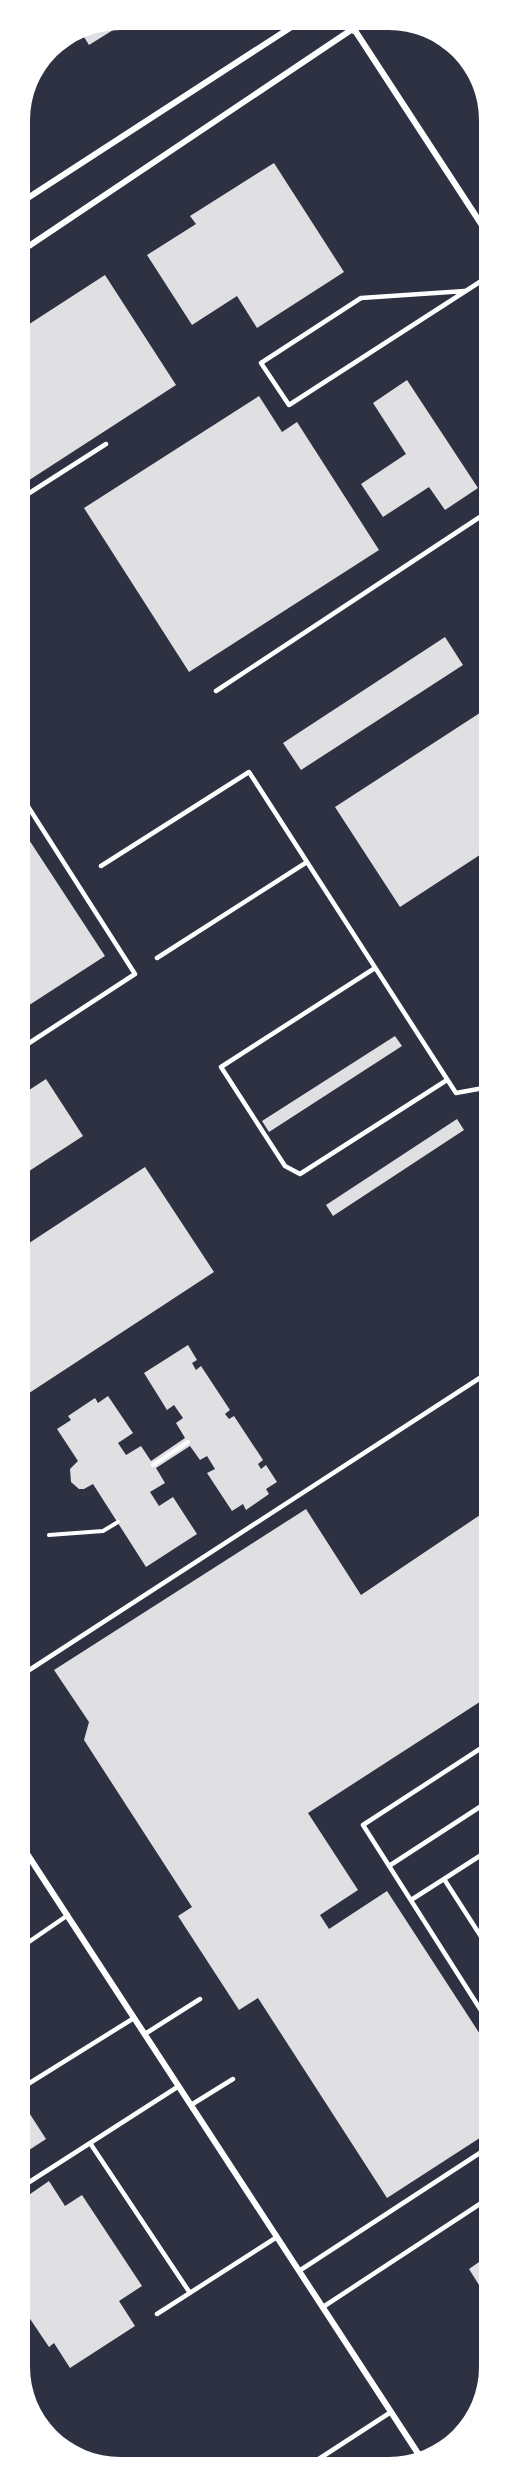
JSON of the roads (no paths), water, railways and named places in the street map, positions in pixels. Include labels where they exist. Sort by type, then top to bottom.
[{"type":"street","points":[[30,197],[287,30]]},
{"type":"street","points":[[30,245],[348,30]]},
{"type":"street","points":[[358,30],[479,220]]},
{"type":"street","points":[[30,1858],[418,2452]]},
{"type":"lane","points":[[465,291],[361,298],[261,363],[289,405],[479,282]]},
{"type":"lane","points":[[30,492],[106,444]]},
{"type":"lane","points":[[216,691],[479,519]]},
{"type":"lane","points":[[101,866],[249,772],[456,1093],[479,1089]]},
{"type":"lane","points":[[30,810],[135,974],[30,1042]]},
{"type":"lane","points":[[157,958],[307,862]]},
{"type":"lane","points":[[375,968],[221,1067],[285,1166],[300,1174],[447,1080]]},
{"type":"lane","points":[[30,1670],[479,1378]]},
{"type":"lane","points":[[479,1750],[363,1825],[479,2007]]},
{"type":"lane","points":[[389,1866],[479,1808]]},
{"type":"lane","points":[[411,1900],[479,1856]]},
{"type":"lane","points":[[444,1879],[479,1933]]},
{"type":"lane","points":[[30,1941],[68,1916]]},
{"type":"lane","points":[[145,2034],[200,1999]]},
{"type":"lane","points":[[30,2084],[134,2018]]},
{"type":"lane","points":[[191,2105],[233,2079]]},
{"type":"lane","points":[[30,2182],[178,2086]]},
{"type":"lane","points":[[90,2143],[190,2293]]},
{"type":"lane","points":[[299,2271],[479,2154]]},
{"type":"lane","points":[[322,2307],[479,2205]]},
{"type":"lane","points":[[157,2314],[277,2237]]},
{"type":"lane","points":[[322,2457],[391,2412]]}]
